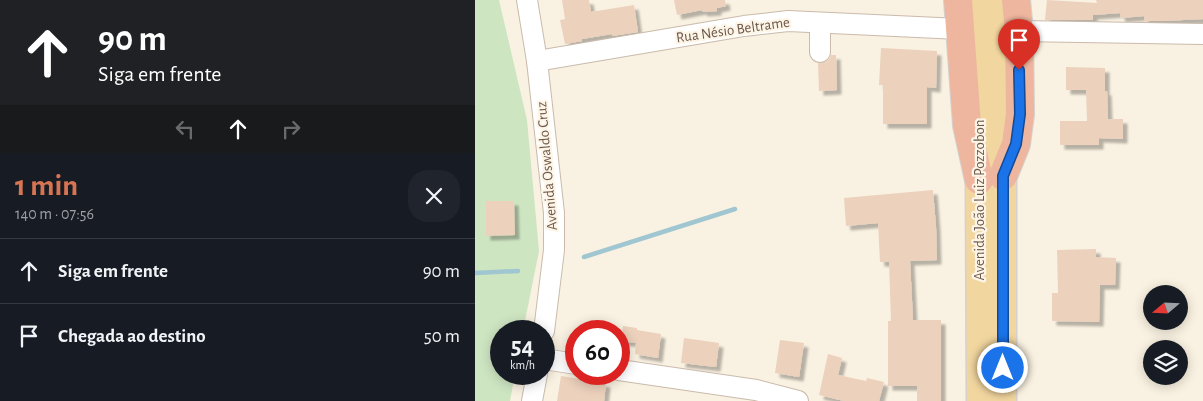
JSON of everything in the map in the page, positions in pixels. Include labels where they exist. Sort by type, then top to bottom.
[{"type":"highway","points":[[958,0],[967,125],[991,178],[1016,144],[1020,114],[1019,31],[1016,0]]},
{"type":"main road","name":"Avenida João Luiz Pozzobon","points":[[975,0],[991,178],[1003,401]]},
{"type":"main road","name":"Avenida João Luiz Pozzobon","points":[[980,401],[991,178],[1002,34],[999,0]]},
{"type":"street","name":"Avenida Oswaldo Cruz","points":[[527,0],[537,61],[554,213],[555,250],[545,320]]},
{"type":"street","name":"Rua Nésio Beltrame","points":[[537,61],[744,26],[788,21],[960,29]]},
{"type":"street","points":[[820,23],[820,52]]},
{"type":"street","points":[[1019,31],[1203,34]]},
{"type":"street","points":[[630,372],[756,390],[798,401]]},
{"type":"street","points":[[532,401],[535,385]]},
{"type":"green space","points":[[475,0],[499,0],[527,120],[539,251],[525,320],[490,320],[490,385],[513,385],[510,401],[475,401]]},
{"type":"building","points":[[562,0],[589,0],[591,12],[634,5],[638,32],[612,36],[612,34],[565,44],[560,20],[565,19]]},
{"type":"building","points":[[674,0],[725,0],[726,6],[717,8],[717,11],[703,12],[702,10],[677,15]]},
{"type":"building","points":[[1047,0],[1097,3],[1096,0],[1203,0],[1203,19],[1144,21],[1144,16],[1121,18],[1120,13],[1093,15],[1093,20],[1045,20]]},
{"type":"building","points":[[881,48],[937,51],[936,88],[927,87],[927,124],[883,124],[883,85],[879,85]]},
{"type":"building","points":[[831,55],[836,55],[837,90],[819,91],[818,63],[826,62]]},
{"type":"building","points":[[1066,67],[1105,68],[1108,119],[1123,119],[1123,139],[1099,138],[1099,145],[1060,145],[1060,121],[1087,121],[1086,90],[1066,90]]},
{"type":"building","points":[[933,190],[937,260],[910,261],[913,320],[941,320],[941,401],[917,401],[917,386],[888,386],[888,321],[891,321],[889,262],[880,262],[878,223],[846,226],[844,198]]},
{"type":"building","points":[[486,201],[514,201],[515,235],[486,236]]},
{"type":"building","points":[[1096,249],[1096,257],[1116,258],[1115,285],[1100,285],[1099,322],[1052,321],[1052,293],[1058,293],[1057,250]]},
{"type":"building","points":[[630,327],[661,334],[658,358],[635,354],[636,343],[630,342]]},
{"type":"building","points":[[684,338],[719,343],[716,367],[681,363]]},
{"type":"building","points":[[780,340],[804,343],[799,377],[775,373]]},
{"type":"building","points":[[828,354],[842,358],[838,375],[866,381],[867,378],[884,382],[879,401],[844,401],[819,395]]},
{"type":"building","points":[[561,376],[565,377],[565,385],[606,385],[604,401],[557,401]]},
{"type":"waterway","points":[[584,257],[735,209]]},
{"type":"waterway","points":[[475,273],[518,271]]},
{"type":"route","points":[[1003,368],[1003,176],[1016,144],[1020,114],[1019,70]]}]
